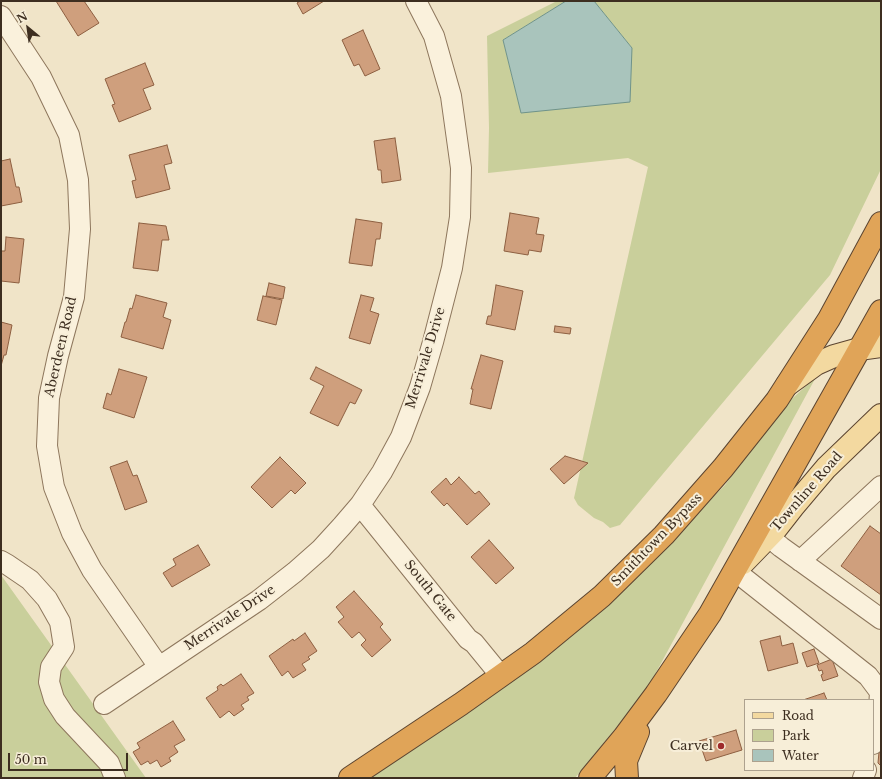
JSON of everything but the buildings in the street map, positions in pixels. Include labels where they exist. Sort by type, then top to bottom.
[{"type":"highway","name":"Smithtown Bypass","points":[[350,778],[461,704],[533,653],[579,616],[644,556],[705,490],[787,385],[829,319],[881,223]]},
{"type":"highway","points":[[590,778],[624,737],[692,642],[735,571],[881,312]]},
{"type":"highway","points":[[627,778],[626,761],[656,694]]},
{"type":"main road","points":[[787,385],[816,364],[834,356],[859,349],[881,346]]},
{"type":"main road","name":"Townline Road","points":[[735,571],[768,537],[826,468],[877,425]]},
{"type":"street","name":"Merrivale Drive","points":[[104,704],[259,600],[295,572],[321,549],[360,505],[382,472],[401,436],[420,387],[452,268],[460,217],[461,168],[451,96],[434,36],[416,1]]},
{"type":"street","name":"Aberdeen Road","points":[[1,16],[41,77],[63,122],[69,136],[78,180],[80,229],[74,297],[48,398],[47,446],[54,488],[72,533],[92,570],[159,667]]},
{"type":"street","points":[[800,561],[881,486]]},
{"type":"street","name":"South Gate","points":[[360,505],[468,639],[501,676]]},
{"type":"street","points":[[768,537],[881,620]]},
{"type":"street","points":[[1,561],[30,580],[47,598],[60,622],[64,647],[51,667],[49,682],[54,699],[65,716],[109,763],[115,778]]},
{"type":"street","points":[[735,571],[868,676],[880,692],[878,726],[874,740]]},
{"type":"green space","points":[[557,1],[566,1],[503,40],[521,113],[632,48],[594,1],[881,1],[881,169],[830,275],[620,525],[610,528],[603,522],[594,518],[578,505],[574,498],[648,167],[628,158],[488,173],[489,128],[487,36]]},
{"type":"green space","points":[[816,377],[646,691],[575,778],[369,778],[620,591],[725,485],[784,406]]},
{"type":"green space","points":[[1,575],[146,778],[1,778]]},
{"type":"water","points":[[566,1],[594,1],[632,48],[630,102],[521,113],[503,40]]},
{"type":"place","name":"Carvel","points":[[721,746]]}]
